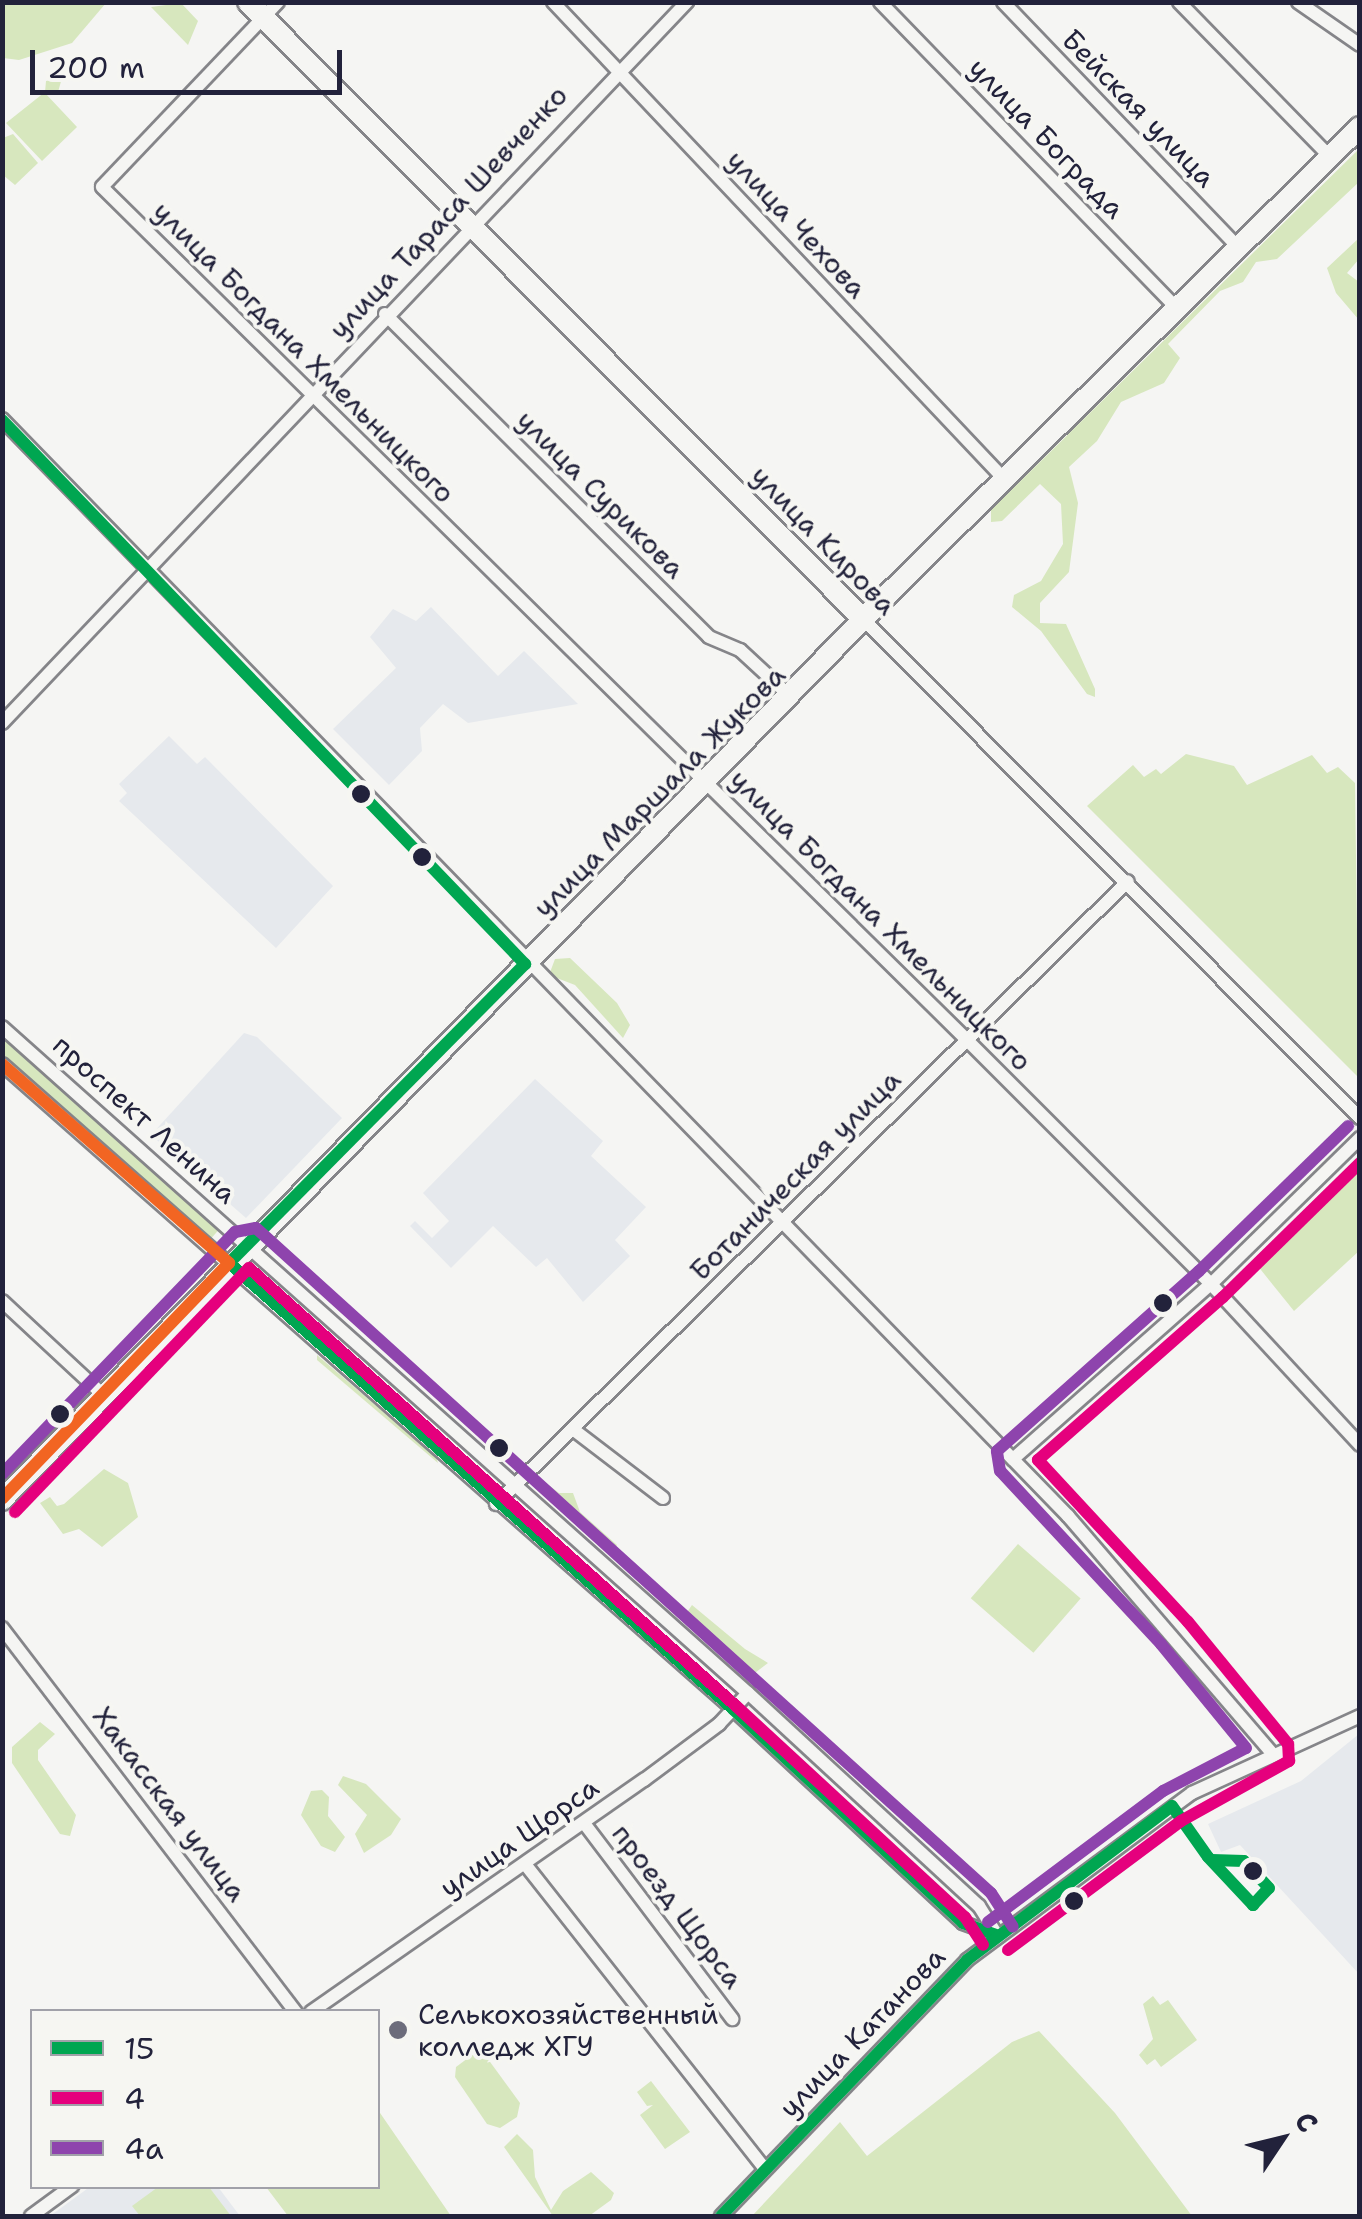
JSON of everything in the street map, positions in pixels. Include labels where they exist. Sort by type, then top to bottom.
[{"type":"main road","name":"улица Кирова","points":[[263,8],[864,620]]},
{"type":"main road","name":"улица Маршала Жукова","points":[[2,1500],[229,1263],[864,620],[1360,127]]},
{"type":"street","name":"улица Чехова","points":[[553,2],[1004,479]]},
{"type":"street","name":"улица Тараса Шевченко","points":[[2,723],[385,314],[617,70],[687,2]]},
{"type":"street","name":"улица Бограда","points":[[880,2],[1178,310]]},
{"type":"street","name":"Бейская улица","points":[[1003,2],[1240,248]]},
{"type":"street","points":[[1179,2],[1330,157]]},
{"type":"street","points":[[1298,2],[1360,45]]},
{"type":"street","name":"улица Богдана Хмельницкого","points":[[263,8],[102,188],[967,1040],[1211,1284],[1360,1445]]},
{"type":"street","name":"улица Сурикова","points":[[385,314],[709,636],[740,650],[791,697]]},
{"type":"street","points":[[2,419],[525,964],[1013,1459],[1174,1633],[1274,1754]]},
{"type":"street","name":"улица Кирова","points":[[864,620],[1128,880],[1360,1118]]},
{"type":"street","name":"Ботаническая улица","points":[[496,1504],[1128,880]]},
{"type":"street","name":"проспект Ленина","points":[[2,1027],[748,1693],[979,1906],[998,1936]]},
{"type":"street","name":"проспект Ленина","points":[[2,1064],[496,1504],[733,1709],[963,1923],[998,1936]]},
{"type":"street","points":[[1013,1459],[1211,1284],[1360,1138]]},
{"type":"street","points":[[2,1301],[103,1396]]},
{"type":"street","points":[[574,1430],[664,1498]]},
{"type":"street","name":"Хакасская улица","points":[[2,1628],[294,2009]]},
{"type":"street","name":"улица Щорса","points":[[315,2009],[584,1822],[733,1709],[748,1693]]},
{"type":"street","name":"улица Катанова","points":[[721,2216],[934,1990],[998,1936],[1172,1806],[1360,1716]]},
{"type":"street","name":"проезд Щорса","points":[[584,1822],[732,2019]]},
{"type":"street","points":[[526,1864],[765,2169]]},
{"type":"street","points":[[31,2216],[68,2189]]},
{"type":"shaded area","points":[[431,607],[498,676],[524,651],[578,704],[468,723],[443,704],[420,728],[422,751],[389,785],[333,729],[396,668],[370,637],[393,609],[416,621]]},
{"type":"shaded area","points":[[169,736],[197,764],[205,757],[333,886],[276,948],[119,801],[127,793],[119,784]]},
{"type":"shaded area","points":[[244,1033],[257,1037],[342,1118],[246,1218],[151,1135]]},
{"type":"shaded area","points":[[535,1079],[603,1141],[591,1156],[646,1207],[615,1240],[630,1256],[583,1302],[547,1258],[536,1267],[493,1226],[451,1268],[410,1226],[415,1221],[432,1238],[449,1221],[423,1193]]},
{"type":"shaded area","points":[[1359,1734],[1359,1974],[1240,1845],[1221,1852],[1208,1824],[1301,1781]]},
{"type":"shaded area","points":[[87,2189],[220,2189],[240,2216],[50,2216]]},
{"type":"green space","points":[[2,3],[106,3],[72,43],[19,60],[3,58]]},
{"type":"green space","points":[[181,3],[198,21],[188,45],[151,7]]},
{"type":"green space","points":[[62,78],[58,92],[45,93],[77,127],[42,161],[6,123],[45,92],[46,81]]},
{"type":"green space","points":[[13,134],[38,163],[15,185],[3,175],[3,138]]},
{"type":"green space","points":[[1359,149],[1359,182],[1277,259],[1256,262],[1243,282],[1220,291],[1168,344],[1180,358],[1164,383],[1121,402],[1097,441],[1069,467],[1078,503],[1069,572],[1040,603],[1040,623],[1066,624],[1095,689],[1095,697],[1087,694],[1041,631],[1012,607],[1014,595],[1041,581],[1063,544],[1061,504],[1040,484],[1002,521],[991,522],[991,510]]},
{"type":"green space","points":[[1359,238],[1359,259],[1347,273],[1359,282],[1359,320],[1336,293],[1327,268]]},
{"type":"green space","points":[[1186,754],[1234,766],[1247,785],[1312,755],[1327,773],[1338,767],[1355,783],[1359,1078],[1087,806],[1133,765],[1144,777],[1156,769],[1161,774]]},
{"type":"green space","points":[[570,958],[617,1003],[630,1025],[623,1038],[575,985],[549,975],[555,959]]},
{"type":"green space","points":[[3,1036],[222,1226],[211,1239],[2,1058]]},
{"type":"green space","points":[[1359,1156],[1359,1251],[1294,1311],[1253,1260]]},
{"type":"green space","points":[[317,1355],[436,1457],[438,1463],[317,1360]]},
{"type":"green space","points":[[104,1469],[128,1483],[138,1517],[102,1547],[79,1529],[63,1534],[40,1503],[50,1497],[57,1506],[64,1504]]},
{"type":"green space","points":[[537,1476],[559,1493],[573,1493],[580,1512],[617,1545],[614,1551],[531,1482]]},
{"type":"green space","points":[[1018,1544],[1081,1598],[1033,1653],[971,1598]]},
{"type":"green space","points":[[692,1605],[768,1663],[751,1676],[683,1618]]},
{"type":"green space","points":[[40,1722],[55,1734],[38,1750],[38,1760],[76,1815],[70,1836],[60,1834],[12,1763],[12,1747]]},
{"type":"green space","points":[[343,1776],[366,1784],[401,1819],[391,1835],[364,1853],[355,1834],[367,1815],[338,1785]]},
{"type":"green space","points":[[322,1790],[329,1797],[328,1816],[345,1837],[335,1852],[321,1846],[301,1815],[311,1791]]},
{"type":"green space","points":[[1153,1996],[1160,2005],[1168,2000],[1197,2040],[1161,2067],[1155,2059],[1147,2065],[1139,2055],[1153,2039],[1143,2004]]},
{"type":"green space","points":[[1039,2031],[1115,2113],[1192,2216],[752,2216],[840,2122],[867,2156],[1012,2042]]},
{"type":"green space","points":[[472,2055],[485,2055],[520,2103],[517,2117],[500,2128],[487,2124],[455,2077],[456,2067]]},
{"type":"green space","points":[[651,2081],[690,2132],[665,2149],[640,2115],[653,2105],[647,2106],[637,2092]]},
{"type":"green space","points":[[380,2113],[451,2216],[288,2216],[268,2189],[380,2189]]},
{"type":"green space","points":[[517,2134],[533,2150],[535,2177],[551,2210],[563,2191],[591,2172],[614,2193],[611,2200],[589,2216],[553,2216],[504,2147]]},
{"type":"green space","points":[[155,2189],[211,2189],[231,2216],[140,2216],[132,2206]]},
{"type":"transit line","name":"15","points":[[2,420],[525,964],[229,1263],[733,1709],[963,1923],[998,1936]]},
{"type":"transit line","points":[[2,1064],[229,1263],[2,1499]]},
{"type":"transit line","name":"4а","points":[[988,1922],[1163,1791],[1246,1748],[1161,1644],[1000,1471],[997,1451],[1199,1271],[1348,1126]]},
{"type":"transit line","name":"4","points":[[1008,1950],[1181,1821],[1289,1761],[1288,1744],[1188,1622],[1038,1460],[1223,1297],[1360,1163]]},
{"type":"transit line","name":"4а","points":[[2,1474],[235,1232],[256,1228],[991,1893],[1013,1927]]},
{"type":"transit line","name":"4","points":[[15,1512],[249,1268],[965,1917],[983,1945]]},
{"type":"transit line","name":"15","points":[[721,2216],[967,1960],[1172,1806],[1208,1857],[1253,1905],[1269,1888],[1244,1861],[1212,1860]]},
{"type":"place","name":"Селькохозяйственный колледж ХГУ","points":[[398,2030]]}]
